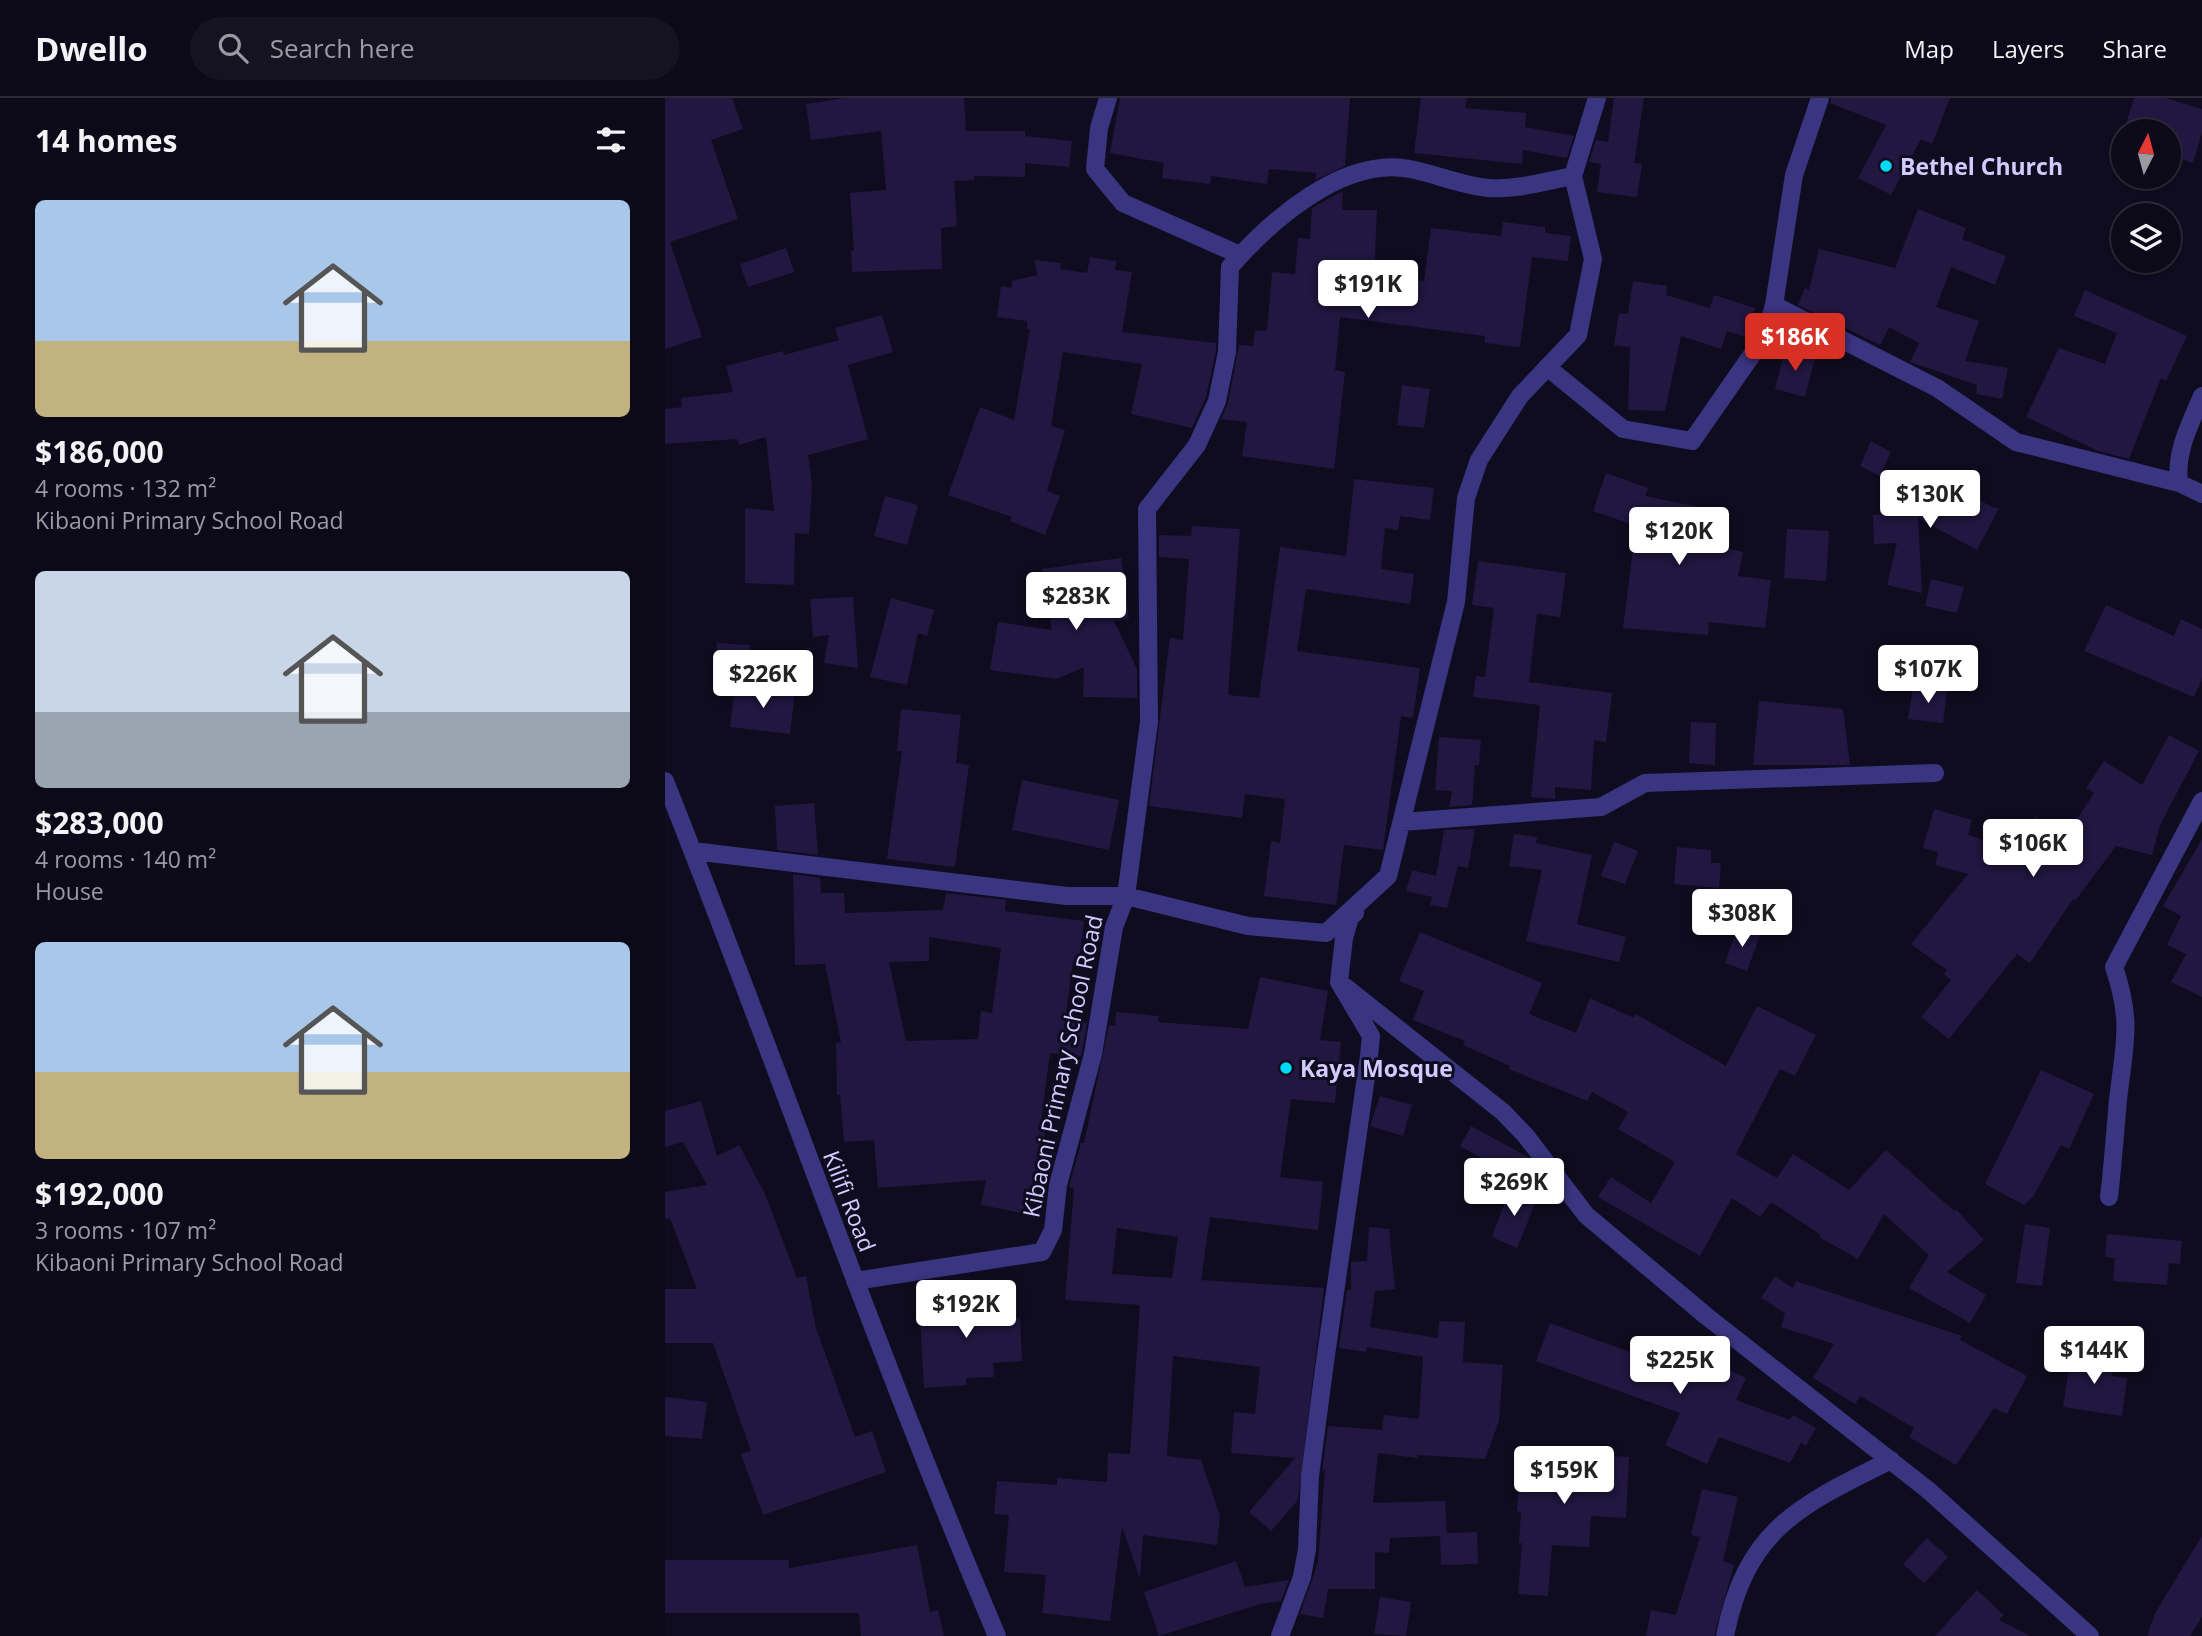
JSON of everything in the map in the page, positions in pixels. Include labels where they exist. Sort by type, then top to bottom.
[{"type":"street","points":[[1108,98],[1100,128],[1095,169],[1123,203],[1240,255]]},
{"type":"street","points":[[1280,1636],[1302,1577],[1307,1549],[1310,1476],[1321,1387],[1367,1080],[1371,1036],[1339,982],[1344,938],[1350,917],[1388,876],[1437,667],[1456,602],[1466,498],[1479,460],[1520,396],[1578,335],[1593,259],[1573,176],[1597,98]]},
{"type":"street","points":[[1547,367],[1623,429],[1692,442],[1750,362],[1765,336],[1774,305],[1794,175],[1820,98]]},
{"type":"street","points":[[693,851],[1067,896],[1126,896],[1149,722],[1147,509],[1208,426],[1227,352],[1230,267],[1283,213],[1302,200],[1335,182],[1380,169],[1409,169],[1489,188],[1573,176]]},
{"type":"street","points":[[1774,305],[1937,388],[2016,442],[2179,483],[2202,494]]},
{"type":"street","points":[[2179,483],[2177,467],[2183,442],[2202,396]]},
{"type":"street","points":[[1402,822],[1601,807],[1645,783],[1935,773]]},
{"type":"street","name":"Kilifi Road","points":[[665,781],[855,1281],[997,1636]]},
{"type":"street","points":[[2109,1197],[2120,1082],[2127,1042],[2125,998],[2114,967],[2202,801]]},
{"type":"street","name":"Kibaoni Primary School Road","points":[[855,1281],[1042,1252],[1053,1230],[1058,1185],[1093,1054],[1114,927],[1126,896],[1248,926],[1326,933],[1388,876]]},
{"type":"street","points":[[1339,982],[1503,1112],[1526,1136],[1586,1215],[1705,1315],[1928,1490],[2090,1636]]},
{"type":"street","points":[[1725,1636],[1737,1588],[1750,1560],[1768,1536],[1819,1497],[1891,1461]]},
{"type":"building","points":[[665,98],[732,98],[743,129],[711,140],[738,219],[670,242],[702,337],[665,349]]},
{"type":"building","points":[[845,98],[964,98],[966,131],[1025,131],[1025,136],[1072,141],[1069,167],[1025,163],[1025,177],[974,176],[974,180],[954,181],[957,226],[941,228],[942,269],[852,272],[851,251],[854,250],[850,193],[886,190],[881,131],[811,140],[806,104]]},
{"type":"building","points":[[1120,98],[1350,98],[1345,166],[1315,180],[1316,173],[1269,169],[1267,184],[1211,176],[1210,184],[1162,178],[1164,163],[1110,153]]},
{"type":"building","points":[[1421,98],[1467,98],[1465,108],[1526,113],[1525,127],[1574,136],[1567,158],[1523,150],[1522,164],[1414,153]]},
{"type":"building","points":[[1614,98],[1644,98],[1634,163],[1642,164],[1637,197],[1597,192],[1601,164],[1589,162],[1596,140],[1608,142]]},
{"type":"building","points":[[1831,98],[1950,98],[1932,144],[1921,139],[1891,195],[1858,178],[1886,125],[1830,103]]},
{"type":"building","points":[[2134,98],[2165,98],[2202,109],[2202,132],[2193,163],[2181,159],[2181,119],[2128,119]]},
{"type":"building","points":[[1343,191],[1342,210],[1377,210],[1374,275],[1424,281],[1431,228],[1501,236],[1503,222],[1545,227],[1545,233],[1571,236],[1568,261],[1532,257],[1520,347],[1485,343],[1485,336],[1340,317],[1335,370],[1345,372],[1334,469],[1242,456],[1247,422],[1221,419],[1228,403],[1239,345],[1253,346],[1255,330],[1267,331],[1272,272],[1295,274],[1298,238],[1310,239],[1312,208]]},
{"type":"building","points":[[1918,209],[1966,228],[1962,239],[2006,256],[1995,285],[1951,267],[1936,307],[1979,321],[1965,361],[2008,368],[2002,399],[1976,394],[1977,385],[1910,362],[1919,343],[1889,327],[1880,345],[1798,305],[1805,288],[1809,290],[1819,249],[1895,268]]},
{"type":"building","points":[[786,248],[794,272],[748,287],[740,264]]},
{"type":"building","points":[[1090,257],[1116,261],[1115,270],[1132,272],[1122,332],[1216,343],[1216,351],[1206,397],[1192,428],[1131,414],[1142,364],[1063,352],[1051,426],[1065,430],[1047,491],[1060,496],[1045,535],[1010,521],[1012,517],[948,495],[980,407],[1014,420],[1030,329],[1027,329],[1027,321],[997,317],[1001,286],[1012,288],[1012,281],[1037,275],[1035,260],[1061,263],[1060,269],[1087,273]]},
{"type":"building","points":[[1633,281],[1667,286],[1666,295],[1710,308],[1714,295],[1755,308],[1746,337],[1727,331],[1721,349],[1681,336],[1665,411],[1628,410],[1630,347],[1614,345],[1619,313],[1628,314]]},
{"type":"building","points":[[2085,290],[2187,336],[2166,381],[2161,378],[2129,459],[2098,451],[2026,417],[2059,348],[2105,364],[2117,333],[2074,316]]},
{"type":"building","points":[[882,315],[893,352],[848,365],[868,439],[808,455],[812,485],[809,534],[795,533],[794,585],[745,583],[745,508],[774,511],[766,437],[739,445],[737,439],[665,444],[665,409],[682,407],[681,398],[733,392],[726,366],[783,351],[784,355],[839,340],[835,328]]},
{"type":"building","points":[[1785,350],[1815,357],[1805,397],[1775,389]]},
{"type":"building","points":[[1402,385],[1430,389],[1424,428],[1397,425]]},
{"type":"building","points":[[1871,441],[1891,452],[1880,476],[1860,466]]},
{"type":"building","points":[[1606,473],[1648,488],[1645,496],[1703,508],[1697,541],[1743,552],[1738,576],[1771,580],[1765,628],[1709,622],[1708,635],[1623,628],[1636,526],[1593,511]]},
{"type":"building","points":[[1354,479],[1434,488],[1430,520],[1400,516],[1398,530],[1385,528],[1381,569],[1414,574],[1410,604],[1306,589],[1297,651],[1420,668],[1413,718],[1401,716],[1383,850],[1344,845],[1336,905],[1264,896],[1271,841],[1280,843],[1285,799],[1245,794],[1242,818],[1149,806],[1170,638],[1183,640],[1189,559],[1159,557],[1159,535],[1191,536],[1192,526],[1240,529],[1228,695],[1259,698],[1280,547],[1346,556]]},
{"type":"building","points":[[1942,480],[1994,508],[1999,508],[1977,550],[1918,518],[1922,593],[1887,585],[1897,543],[1874,544],[1873,515],[1905,513],[1911,487],[1917,487],[1918,512],[1952,510],[1931,500]]},
{"type":"building","points":[[885,496],[918,505],[907,545],[874,536]]},
{"type":"building","points":[[1787,529],[1829,531],[1826,581],[1784,578]]},
{"type":"building","points":[[1121,558],[1129,619],[1114,621],[1137,669],[1137,698],[1083,697],[1084,667],[1057,679],[990,670],[998,622],[1052,630],[1042,569]]},
{"type":"building","points":[[1478,561],[1566,573],[1560,617],[1537,614],[1529,682],[1612,693],[1606,742],[1594,740],[1591,790],[1555,787],[1555,799],[1531,797],[1540,705],[1473,697],[1476,676],[1485,677],[1494,608],[1472,605]]},
{"type":"building","points":[[1931,579],[1964,587],[1957,613],[1925,606]]},
{"type":"building","points":[[853,597],[858,668],[824,663],[829,635],[813,637],[810,599]]},
{"type":"building","points":[[891,598],[934,610],[927,636],[918,633],[907,685],[870,677]]},
{"type":"building","points":[[2106,605],[2174,636],[2181,619],[2202,629],[2202,679],[2194,697],[2084,651]]},
{"type":"building","points":[[717,643],[750,645],[749,669],[715,667]]},
{"type":"building","points":[[735,686],[795,692],[790,734],[730,727]]},
{"type":"building","points":[[1913,687],[1947,691],[1943,723],[1908,719]]},
{"type":"building","points":[[1759,701],[1843,709],[1850,765],[1753,765]]},
{"type":"building","points":[[901,709],[961,715],[956,763],[969,765],[955,867],[887,859],[902,751],[897,751]]},
{"type":"building","points":[[1691,722],[1716,723],[1715,765],[1689,763]]},
{"type":"building","points":[[2169,735],[2199,751],[2160,825],[2152,855],[2116,846],[2075,901],[2073,899],[2030,963],[2017,954],[1949,1039],[1921,1017],[1951,980],[1944,974],[1947,970],[1911,944],[1968,874],[1935,865],[1938,852],[1923,848],[1934,809],[1972,820],[1968,835],[2011,849],[2035,817],[2064,839],[2094,793],[2086,788],[2104,761],[2142,785]]},
{"type":"building","points":[[1439,737],[1481,740],[1479,765],[1475,765],[1472,805],[1449,807],[1452,791],[1435,790]]},
{"type":"building","points":[[1022,780],[1119,800],[1109,850],[1012,830]]},
{"type":"building","points":[[814,803],[818,855],[777,850],[775,806]]},
{"type":"building","points":[[1475,829],[1468,868],[1458,866],[1447,908],[1430,905],[1432,897],[1406,891],[1412,870],[1436,876],[1444,830]]},
{"type":"building","points":[[1514,834],[1537,837],[1536,843],[1592,855],[1577,924],[1626,937],[1619,962],[1526,941],[1542,870],[1509,866]]},
{"type":"building","points":[[2202,839],[2202,997],[2171,982],[2186,954],[2167,945],[2181,916],[2163,906]]},
{"type":"building","points":[[1614,842],[1638,851],[1625,884],[1601,876]]},
{"type":"building","points":[[1677,847],[1711,850],[1711,863],[1721,863],[1719,888],[1674,884]]},
{"type":"building","points":[[793,874],[820,878],[821,893],[844,893],[845,913],[943,910],[946,893],[1006,900],[1005,911],[1084,921],[1079,962],[1073,961],[1065,1021],[1087,1023],[1082,1052],[1081,1056],[1050,1053],[1040,1130],[1045,1131],[1044,1137],[1058,1139],[1047,1184],[1034,1182],[1027,1214],[981,1205],[986,1180],[878,1188],[874,1140],[844,1142],[840,1095],[837,1095],[836,1043],[841,1042],[825,964],[795,965]],"holes":[[[929,937],[1001,948],[992,1013],[981,1011],[978,1039],[906,1041],[889,962],[929,961]]]},
{"type":"building","points":[[1738,927],[1760,935],[1747,971],[1725,963]]},
{"type":"building","points":[[1420,932],[1542,983],[1529,1014],[1576,1033],[1590,998],[1634,1018],[1636,1014],[1726,1066],[1757,1006],[1816,1035],[1795,1076],[1780,1069],[1736,1154],[1777,1178],[1793,1154],[1849,1190],[1886,1150],[1954,1211],[1956,1209],[1984,1240],[1947,1272],[1986,1295],[1970,1323],[1909,1288],[1929,1255],[1884,1214],[1858,1259],[1819,1237],[1821,1235],[1771,1202],[1760,1217],[1732,1198],[1700,1256],[1598,1197],[1611,1177],[1651,1203],[1675,1162],[1618,1129],[1628,1112],[1592,1092],[1587,1101],[1509,1069],[1510,1066],[1463,1045],[1465,1041],[1413,1020],[1424,991],[1399,981]]},
{"type":"building","points":[[1260,977],[1328,991],[1320,1040],[1341,1042],[1335,1103],[1291,1099],[1280,1177],[1323,1182],[1318,1230],[1210,1217],[1201,1280],[1324,1288],[1298,1500],[1271,1531],[1249,1512],[1295,1458],[1231,1453],[1234,1412],[1255,1414],[1260,1367],[1173,1356],[1167,1456],[1201,1460],[1220,1516],[1217,1545],[1143,1535],[1140,1579],[1122,1526],[1110,1621],[1042,1613],[1046,1575],[1004,1572],[1009,1515],[994,1514],[997,1481],[1057,1485],[1057,1478],[1107,1482],[1108,1453],[1130,1454],[1140,1305],[1065,1300],[1074,1188],[1069,1187],[1081,1143],[1084,1143],[1109,1025],[1115,1026],[1116,1012],[1159,1016],[1158,1022],[1248,1029]],"holes":[[[1117,1228],[1178,1237],[1172,1278],[1112,1274]]]},
{"type":"building","points":[[2041,1070],[2094,1094],[2069,1149],[2061,1145],[2033,1197],[2024,1205],[1985,1184]]},
{"type":"building","points":[[1380,1096],[1412,1105],[1403,1136],[1370,1126]]},
{"type":"building","points":[[701,1101],[717,1156],[739,1145],[765,1194],[797,1278],[806,1276],[816,1328],[855,1437],[872,1431],[886,1472],[763,1515],[741,1454],[751,1451],[713,1343],[665,1343],[665,1289],[697,1289],[670,1218],[665,1219],[665,1192],[707,1185],[683,1142],[665,1147],[665,1111]]},
{"type":"building","points":[[1471,1126],[1528,1157],[1517,1178],[1460,1146]]},
{"type":"building","points":[[1510,1189],[1537,1199],[1517,1248],[1492,1237]]},
{"type":"building","points":[[2025,1224],[2050,1228],[2042,1286],[2016,1283]]},
{"type":"building","points":[[1369,1227],[1389,1229],[1395,1289],[1375,1291],[1370,1327],[1438,1338],[1439,1321],[1465,1322],[1463,1362],[1503,1365],[1499,1421],[1485,1459],[1418,1455],[1417,1458],[1378,1453],[1373,1503],[1445,1501],[1447,1533],[1477,1532],[1478,1564],[1441,1565],[1440,1536],[1390,1538],[1389,1553],[1375,1552],[1375,1589],[1328,1589],[1323,1618],[1300,1614],[1318,1563],[1325,1469],[1322,1472],[1328,1426],[1382,1430],[1384,1415],[1419,1419],[1423,1357],[1367,1347],[1366,1352],[1339,1348],[1347,1290],[1351,1290],[1351,1262],[1367,1261]]},
{"type":"building","points":[[2107,1234],[2182,1241],[2180,1264],[2169,1263],[2167,1285],[2113,1281],[2115,1258],[2105,1257]]},
{"type":"building","points":[[1775,1276],[1793,1288],[1796,1281],[1962,1336],[1960,1340],[2027,1376],[2007,1414],[1994,1408],[1956,1465],[1909,1437],[1914,1428],[1860,1396],[1855,1404],[1813,1378],[1834,1344],[1781,1327],[1785,1313],[1761,1298]]},
{"type":"building","points":[[1003,1297],[1005,1319],[1020,1318],[1022,1361],[993,1363],[994,1377],[966,1378],[967,1385],[924,1388],[919,1301]]},
{"type":"building","points":[[1550,1323],[1677,1369],[1685,1349],[1746,1378],[1736,1400],[1790,1420],[1793,1415],[1816,1428],[1806,1446],[1801,1443],[1790,1463],[1719,1437],[1707,1464],[1665,1445],[1680,1413],[1536,1361]]},
{"type":"building","points":[[2071,1353],[2115,1359],[2112,1376],[2127,1378],[2122,1416],[2063,1407]]},
{"type":"building","points":[[665,1397],[707,1402],[702,1439],[665,1436]]},
{"type":"building","points":[[1521,1450],[1629,1457],[1626,1518],[1591,1516],[1589,1547],[1552,1545],[1548,1596],[1518,1594],[1522,1543],[1519,1543],[1521,1512],[1517,1511]]},
{"type":"building","points":[[1702,1489],[1738,1497],[1723,1561],[1734,1565],[1714,1636],[1646,1636],[1651,1610],[1676,1615],[1700,1537],[1691,1535]]},
{"type":"building","points":[[2202,1536],[2202,1617],[2190,1636],[2147,1636],[2155,1613]]},
{"type":"building","points":[[1927,1538],[1948,1557],[1924,1583],[1903,1564]]},
{"type":"building","points":[[917,1545],[930,1612],[938,1610],[944,1636],[861,1636],[859,1613],[665,1613],[665,1560],[789,1560],[789,1568]]},
{"type":"building","points":[[1236,1561],[1245,1587],[1289,1580],[1281,1601],[1260,1604],[1159,1636],[1144,1592]]},
{"type":"building","points":[[1977,1590],[2004,1615],[1999,1620],[2030,1636],[1935,1636]]},
{"type":"building","points":[[1380,1597],[1411,1602],[1406,1636],[1374,1634]]},
{"type":"place","name":"Bethel Church","points":[[1886,166]]},
{"type":"place","name":"Kaya Mosque","points":[[1286,1068]]}]
